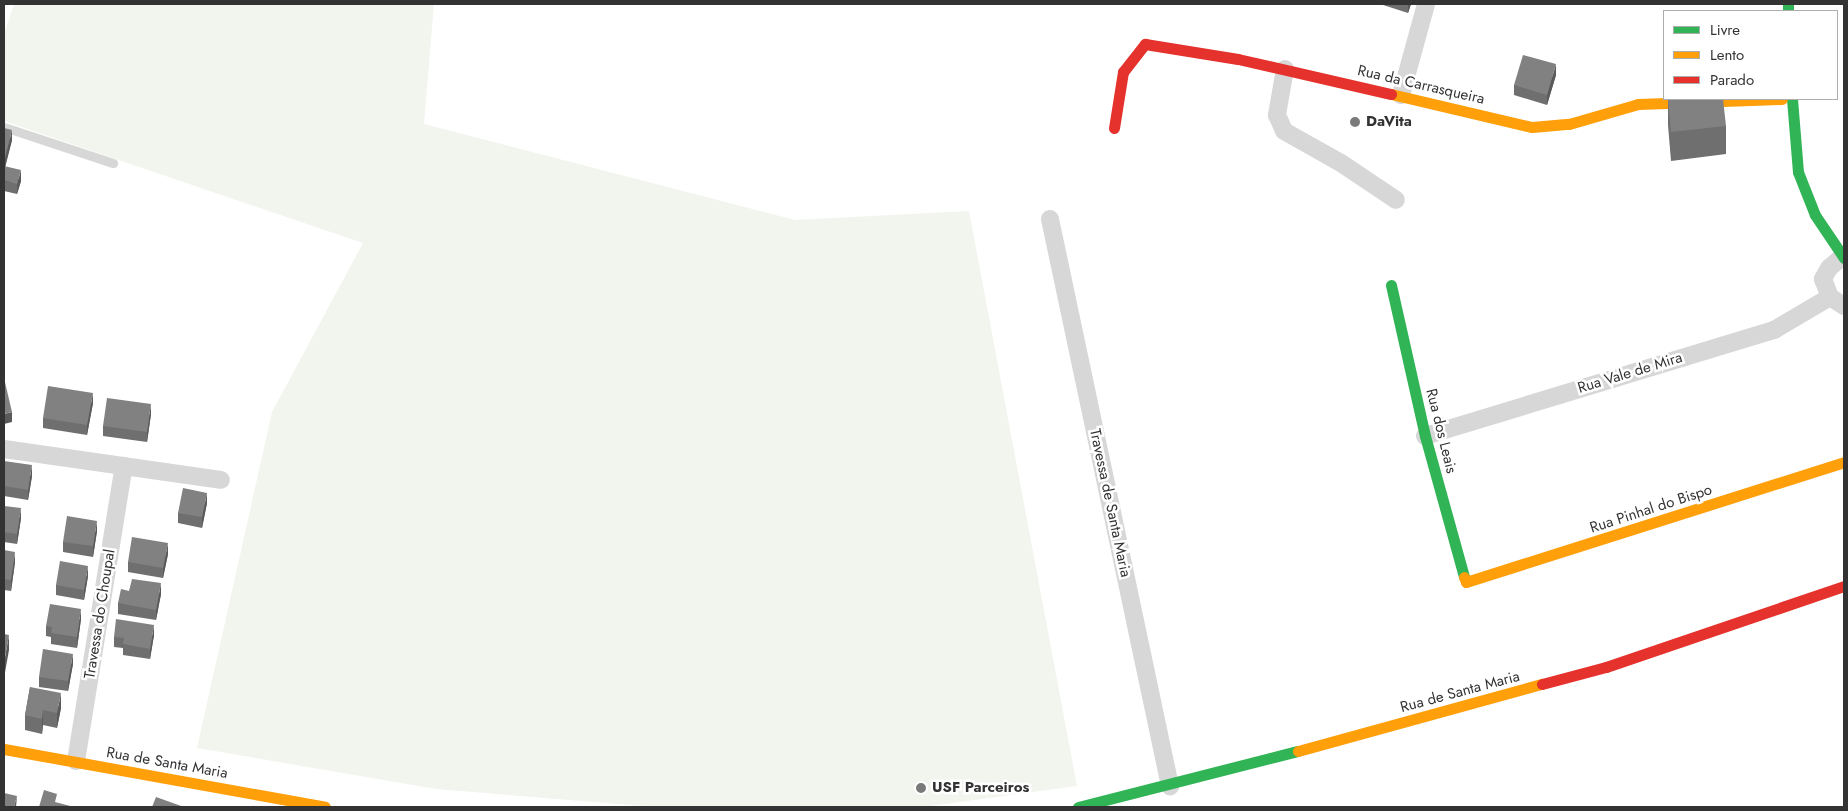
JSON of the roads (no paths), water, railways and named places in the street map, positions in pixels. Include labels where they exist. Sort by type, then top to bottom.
[{"type":"street","points":[[1401,95],[1426,4]]},
{"type":"street","name":"Rua da Carrasqueira","points":[[1114,128],[1123,72],[1146,44],[1285,69],[1532,127],[1550,128],[1638,104],[1753,100]]},
{"type":"street","points":[[1285,69],[1276,115],[1284,131],[1341,163],[1396,200]]},
{"type":"street","points":[[1792,100],[1798,172],[1815,215],[1844,257]]},
{"type":"street","name":"Travessa de Santa Maria","points":[[1050,219],[1170,786]]},
{"type":"street","name":"Rua Vale de Mira","points":[[1425,436],[1774,330],[1837,301],[1823,278],[1829,268],[1844,257]]},
{"type":"street","name":"Rua dos Leais","points":[[1391,285],[1425,436],[1466,582]]},
{"type":"street","points":[[4,449],[221,480]]},
{"type":"street","name":"Rua Pinhal do Bispo","points":[[1466,582],[1844,462]]},
{"type":"street","name":"Travessa do Choupal","points":[[76,761],[124,466]]},
{"type":"street","name":"Rua de Santa Maria","points":[[1078,807],[1170,786],[1606,667],[1844,586]]},
{"type":"street","name":"Rua de Santa Maria","points":[[4,749],[325,807]]},
{"type":"lane","points":[[4,127],[113,163]]},
{"type":"place","name":"DaVita","points":[[1355,122]]},
{"type":"place","name":"USF Parceiros","points":[[921,788]]}]
